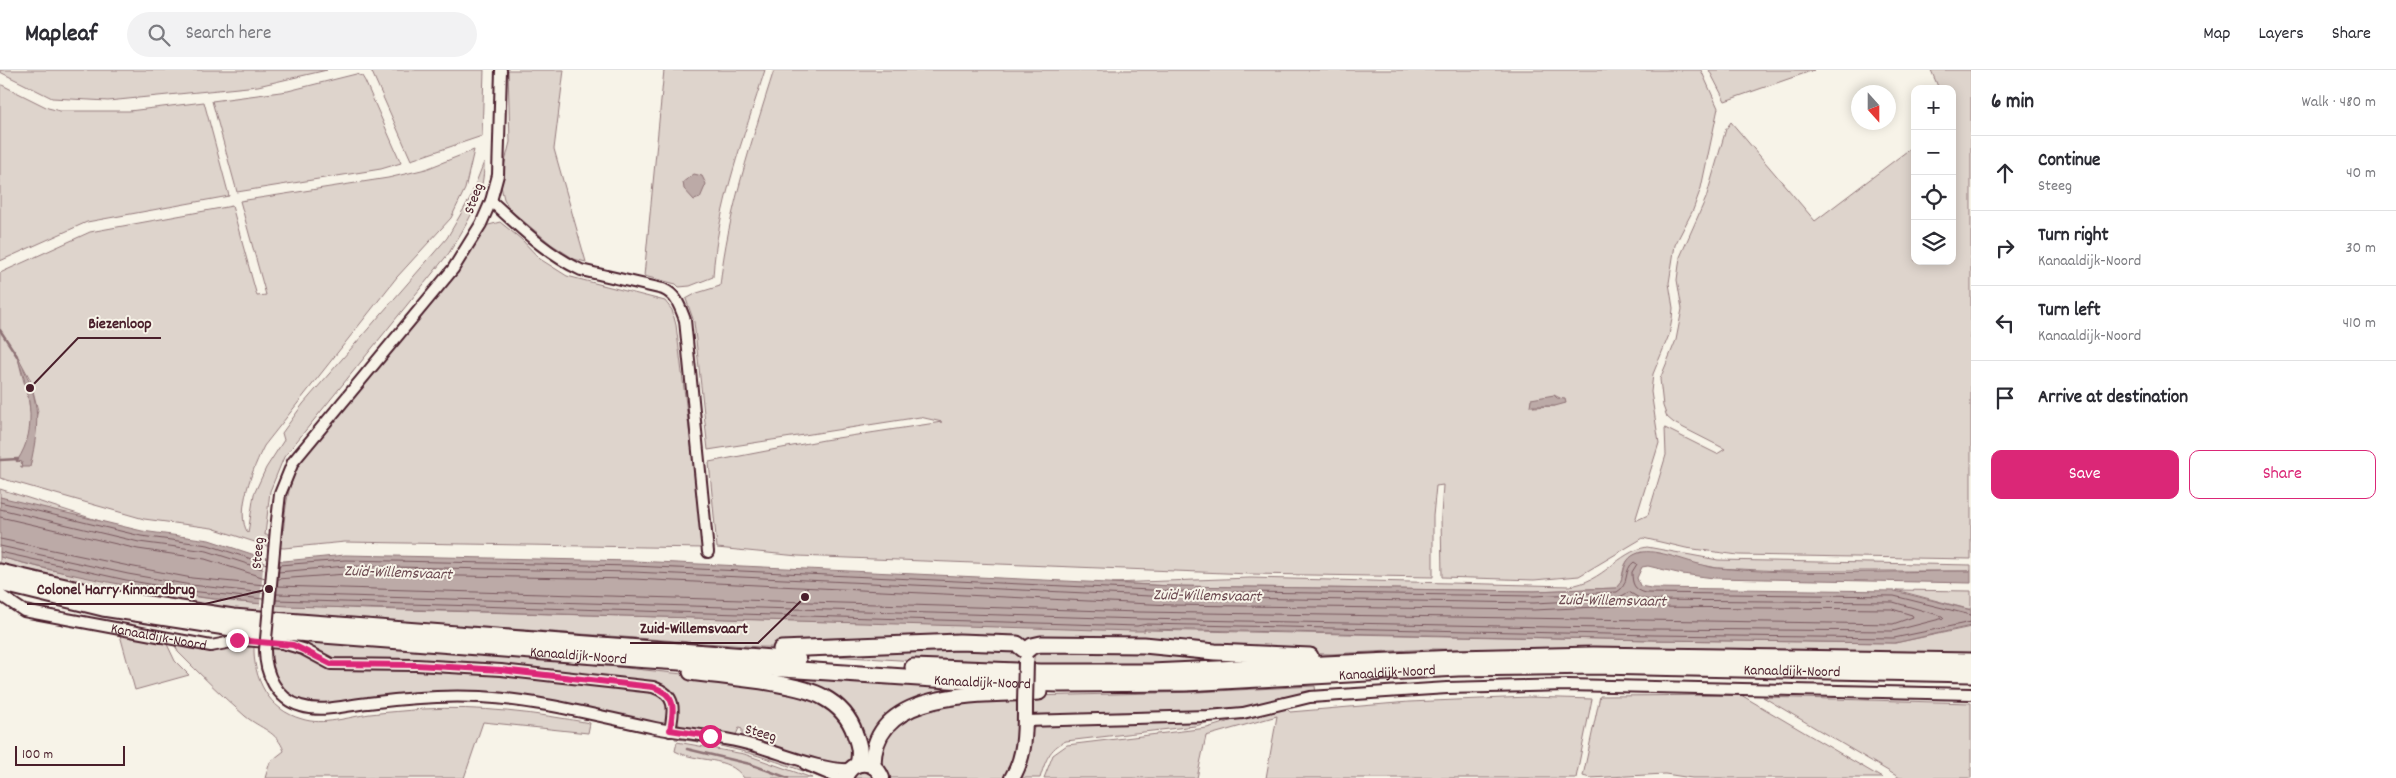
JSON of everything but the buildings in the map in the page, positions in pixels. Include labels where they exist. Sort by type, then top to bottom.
[{"type":"highway","name":"Kanaaldijk-Noord","points":[[0,572],[106,597],[217,615],[897,667],[1058,672],[1171,671],[1593,655],[1971,661]]},
{"type":"highway","name":"Kanaaldijk-Noord","points":[[0,583],[103,608],[232,628],[634,659],[964,681],[1123,684],[1250,681],[1458,668],[1597,666],[1971,674]]},
{"type":"highway","points":[[668,650],[708,647],[796,650],[885,644],[959,642],[1017,644],[1026,656],[1032,646],[1041,644],[1144,645],[1374,662]]},
{"type":"highway","points":[[634,659],[658,668],[798,688],[816,694],[830,702],[848,719],[859,747],[862,771]]},
{"type":"highway","points":[[862,771],[885,728],[901,713],[921,704],[942,699],[998,694],[1100,690],[1123,684]]},
{"type":"main road","points":[[1012,778],[1021,759],[1025,721],[1026,656]]},
{"type":"street","name":"Steeg","points":[[501,70],[498,175],[491,201],[481,224],[453,269],[293,462],[280,494],[265,650],[265,663],[269,678],[290,701],[311,709],[426,697],[480,697],[564,707],[670,730],[751,744],[800,761],[842,770],[862,771]]},
{"type":"street","points":[[491,201],[543,248],[568,264],[581,270],[663,289],[670,292],[678,301],[685,320],[708,552]]},
{"type":"street","name":"Kanaaldijk-Noord","points":[[0,595],[24,611],[211,646],[242,640],[293,645],[331,664],[416,665],[501,670],[653,687],[664,690],[672,700],[673,713],[670,730]]},
{"type":"street","name":"Kanaaldijk-Noord","points":[[1025,721],[1208,716],[1243,712],[1310,697],[1357,692],[1448,688],[1567,685],[1971,694]]},
{"type":"street","name":"Steeg","points":[[800,761],[815,770],[838,778]]},
{"type":"shaded area","points":[[0,70],[327,70],[258,86],[108,101],[52,98],[0,72]]},
{"type":"shaded area","points":[[371,70],[484,70],[482,136],[411,160]]},
{"type":"shaded area","points":[[508,70],[564,70],[554,149],[586,262],[574,259],[551,244],[510,210],[504,199],[500,182],[510,142]]},
{"type":"shaded area","points":[[664,70],[765,70],[740,146],[726,198],[720,224],[713,277],[690,286],[679,287],[676,284],[644,276]]},
{"type":"shaded area","points":[[774,70],[1701,70],[1718,108],[1701,188],[1693,210],[1675,245],[1669,283],[1673,308],[1672,319],[1669,335],[1653,374],[1651,392],[1659,443],[1635,521],[1648,515],[1666,455],[1665,428],[1717,454],[1725,449],[1674,423],[1667,417],[1663,406],[1660,379],[1676,340],[1682,309],[1677,280],[1680,257],[1706,198],[1726,129],[1731,122],[1815,221],[1911,148],[1911,265],[1956,265],[1956,85],[1937,85],[1931,70],[1971,70],[1971,559],[1738,555],[1686,548],[1643,538],[1579,576],[1534,580],[1442,577],[1441,516],[1443,485],[1436,486],[1433,516],[1433,577],[1250,574],[798,556],[717,548],[709,462],[824,440],[942,422],[920,417],[708,450],[694,322],[686,299],[697,293],[720,286],[729,231],[749,150]],"holes":[[[1554,395],[1562,399],[1555,406],[1533,407]]]},
{"type":"shaded area","points":[[1709,70],[1814,70],[1725,101]]},
{"type":"shaded area","points":[[356,74],[362,76],[365,81],[401,163],[381,169],[237,192],[212,101],[288,91]]},
{"type":"shaded area","points":[[0,84],[48,108],[60,111],[129,111],[204,102],[229,196],[87,222],[0,261]]},
{"type":"shaded area","points":[[474,150],[465,189],[451,218],[397,277],[264,446],[255,465],[244,502],[244,524],[248,533],[254,494],[266,468],[284,440],[282,433],[303,404],[447,238],[470,198],[484,162],[478,199],[468,221],[449,253],[284,457],[270,491],[265,535],[283,535],[289,491],[296,471],[308,450],[460,267],[485,226],[500,222],[521,239],[540,259],[567,276],[665,301],[672,310],[676,325],[704,548],[345,542],[284,548],[270,547],[212,528],[144,519],[0,478],[0,273],[90,232],[232,206],[257,296],[266,295],[240,201],[388,178],[426,169]],"holes":[[[18,357],[30,379],[38,411],[23,462],[18,461],[30,434],[31,421],[28,396]]]},
{"type":"shaded area","points":[[0,489],[106,523],[14,502],[0,497]]},
{"type":"shaded area","points":[[1647,547],[1718,560],[1971,565],[1971,571],[1783,571],[1717,568],[1641,552],[1633,556],[1625,564],[1621,579],[1616,588],[1534,591],[1172,586],[1112,583],[1250,578],[1569,586],[1592,579],[1627,555]]},
{"type":"shaded area","points":[[0,557],[46,569],[189,596],[239,602],[366,609],[1144,630],[1895,643],[1971,627],[1971,655],[1431,649],[1331,654],[760,647],[512,629],[397,624],[187,607],[0,567]]},
{"type":"shaded area","points":[[1896,590],[1971,591],[1971,609],[1968,609]]},
{"type":"shaded area","points":[[120,635],[166,642],[175,661],[189,675],[135,690]]},
{"type":"shaded area","points":[[289,639],[494,654],[692,675],[801,692],[843,718],[856,758],[846,766],[819,761],[742,739],[742,729],[739,728],[735,737],[681,727],[676,721],[664,688],[334,661]]},
{"type":"shaded area","points":[[174,643],[254,646],[256,670],[265,691],[280,708],[290,715],[310,721],[318,722],[370,714],[423,709],[486,709],[528,713],[590,723],[588,733],[483,722],[464,778],[265,778],[270,762],[284,751],[281,744],[273,735],[245,716],[219,693],[178,652]]},
{"type":"shaded area","points":[[271,645],[290,647],[314,660],[444,669],[652,690],[668,699],[668,721],[664,724],[504,696],[324,705],[311,703],[299,700],[282,688],[273,670]]},
{"type":"shaded area","points":[[1011,646],[1020,653],[1021,667],[778,653]]},
{"type":"shaded area","points":[[1144,648],[1272,663],[1033,667],[1035,650]]},
{"type":"shaded area","points":[[696,669],[1032,690],[912,704],[868,761],[835,702]]},
{"type":"shaded area","points":[[1315,686],[1316,694],[1225,712],[1036,716],[1032,712],[1032,696],[1197,692]]},
{"type":"shaded area","points":[[1741,695],[1882,778],[1692,778],[1665,774],[1590,778],[1583,776],[1600,696]]},
{"type":"shaded area","points":[[1020,696],[1018,748],[1006,778],[886,778],[878,765],[880,742],[914,709]]},
{"type":"shaded area","points":[[1529,697],[1592,699],[1576,778],[1266,778],[1277,716],[1206,736],[1197,778],[1044,778],[1053,755],[1067,745],[1207,728],[1283,705],[1290,712],[1409,702]]},
{"type":"shaded area","points":[[1763,697],[1971,703],[1971,778],[1900,778]]},
{"type":"shaded area","points":[[1226,718],[1195,726],[1066,741],[1055,747],[1046,761],[1040,778],[1018,778],[1030,733],[1038,724]]},
{"type":"shaded area","points":[[675,735],[737,744],[830,778],[821,778],[767,759],[731,749],[675,739]]},
{"type":"shaded area","points":[[677,742],[744,754],[812,778],[744,778],[730,766],[675,751]]},
{"type":"shaded area","points":[[863,771],[870,773],[874,778],[853,778],[856,773]]},
{"type":"water","points":[[694,174],[702,176],[706,184],[700,198],[694,200],[684,189],[683,182]]},
{"type":"water","points":[[16,353],[30,383],[36,408],[36,435],[30,467],[21,467],[22,462],[17,461],[28,435],[30,408],[28,394]]},
{"type":"water","points":[[1554,395],[1557,398],[1565,399],[1566,403],[1555,406],[1530,406],[1531,399]]},
{"type":"water","points":[[0,497],[142,531],[209,540],[267,559],[284,561],[345,555],[634,561],[1172,586],[1534,591],[1616,588],[1620,583],[1630,558],[1635,554],[1643,552],[1669,555],[1709,567],[1780,572],[1971,571],[1971,583],[1714,578],[1682,574],[1648,566],[1642,567],[1637,578],[1640,586],[1651,588],[1895,591],[1971,610],[1971,626],[1895,643],[1144,629],[1145,631],[1133,631],[287,606],[214,599],[142,588],[107,582],[0,557]]},
{"type":"pier","points":[[264,555],[279,558],[275,607],[260,606]]},
{"type":"waterway","points":[[0,330],[17,356]]},
{"type":"waterway","points":[[0,460],[18,459],[17,461]]},
{"type":"waterway","points":[[687,749],[750,764],[788,778]]},
{"type":"place","name":"Biezenloop","points":[[30,388]]},
{"type":"place","name":"Colonel Harry Kinnardbrug","points":[[269,589]]},
{"type":"place","name":"Zuid-Willemsvaart","points":[[805,597]]},
{"type":"route","points":[[237,640],[293,645],[331,664],[416,665],[501,670],[653,687],[664,690],[672,700],[673,713],[670,730],[710,736]]}]
